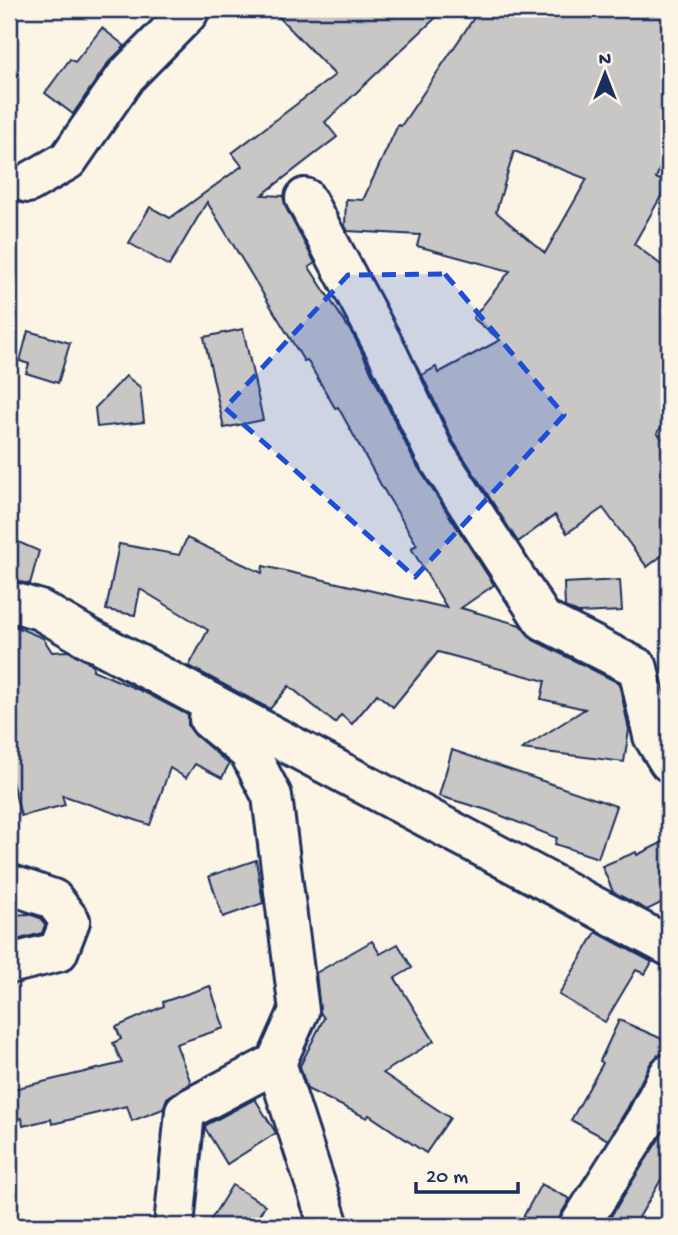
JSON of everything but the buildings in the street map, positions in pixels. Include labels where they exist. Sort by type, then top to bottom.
[{"type":"street","points":[[28,183],[68,160],[126,75],[188,13],[188,9]]},
{"type":"street","points":[[305,198],[387,352],[442,463],[543,620],[638,668],[653,736],[669,762]]},
{"type":"street","points":[[9,601],[40,610],[669,946]]},
{"type":"street","points":[[149,668],[249,752],[272,796],[299,1011],[276,1063],[185,1111],[174,1226]]},
{"type":"street","points":[[9,884],[53,899],[70,921],[58,952],[9,964]]},
{"type":"street","points":[[276,1063],[329,1226]]},
{"type":"street","points":[[579,1226],[646,1120],[669,1074]]},
{"type":"highlighted area","points":[[445,274],[564,415],[415,577],[225,408],[348,275]]}]
